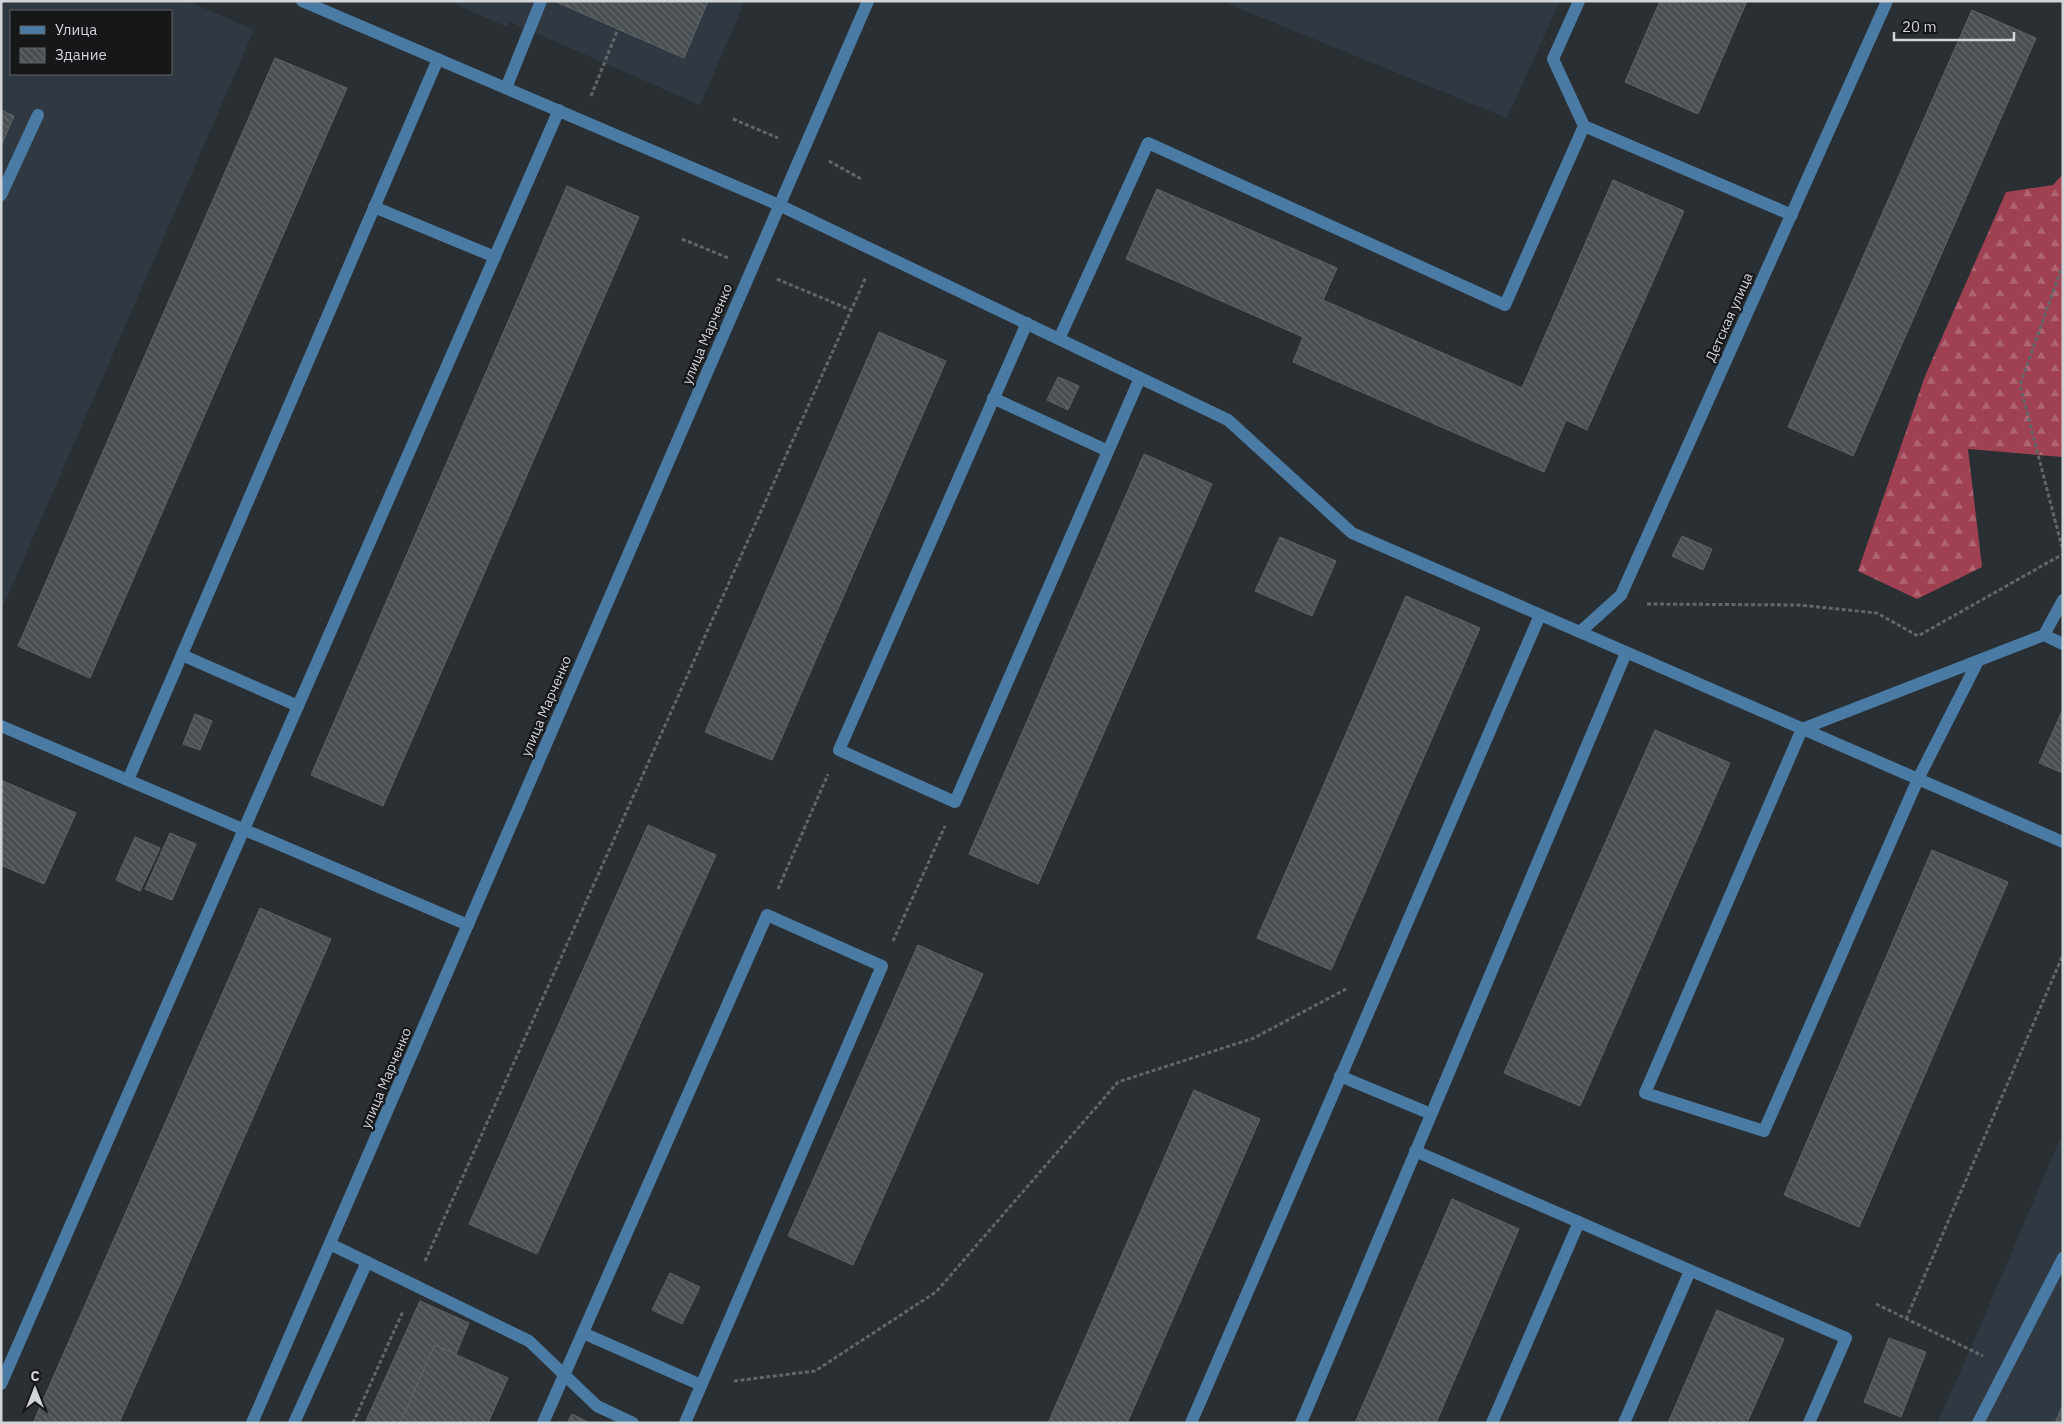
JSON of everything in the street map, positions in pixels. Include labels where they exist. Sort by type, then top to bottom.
[{"type":"street","points":[[302,1],[779,205],[1228,420],[1352,533],[2063,842]]},
{"type":"street","points":[[506,88],[541,1]]},
{"type":"street","name":"улица Марченко","points":[[252,1423],[868,1]]},
{"type":"street","points":[[1579,1],[1553,59],[1584,126],[1792,215]]},
{"type":"street","name":"Детская улица","points":[[1580,632],[1622,595],[1887,1]]},
{"type":"street","points":[[128,780],[438,59]]},
{"type":"street","points":[[1,1384],[559,110]]},
{"type":"street","points":[[1,195],[38,115]]},
{"type":"street","points":[[1059,339],[1148,143],[1505,306],[1584,126]]},
{"type":"street","points":[[374,207],[495,257]]},
{"type":"street","points":[[1026,323],[839,750],[955,802],[1140,378]]},
{"type":"street","points":[[993,398],[1108,451]]},
{"type":"street","points":[[1978,661],[1918,779],[1764,1131],[1645,1093],[1802,729],[1978,661],[2044,636],[2063,600]]},
{"type":"street","points":[[1191,1423],[1540,615]]},
{"type":"street","points":[[2044,636],[2063,644]]},
{"type":"street","points":[[1301,1423],[1626,653]]},
{"type":"street","points":[[182,655],[298,706]]},
{"type":"street","points":[[1,726],[468,925]]},
{"type":"street","points":[[543,1423],[766,915],[882,966],[685,1423]]},
{"type":"street","points":[[1340,1076],[1431,1114]]},
{"type":"street","points":[[1415,1150],[1846,1338],[1809,1423]]},
{"type":"street","points":[[1492,1423],[1579,1222]]},
{"type":"street","points":[[330,1244],[530,1341],[597,1406],[633,1423]]},
{"type":"street","points":[[1978,1423],[2063,1258]]},
{"type":"street","points":[[294,1423],[367,1262]]},
{"type":"street","points":[[1624,1423],[1690,1271]]},
{"type":"street","points":[[583,1333],[701,1385]]},
{"type":"path","points":[[580,120],[618,29]]},
{"type":"path","points":[[353,1423],[878,251]]},
{"type":"path","points":[[1622,595],[1649,605],[1799,605],[1876,613],[1918,636],[2063,553],[2020,385],[2063,264]]},
{"type":"path","points":[[766,915],[839,750]]},
{"type":"path","points":[[882,966],[955,802]]},
{"type":"path","points":[[1906,1319],[2063,955]]},
{"type":"path","points":[[701,1385],[815,1371],[936,1292],[1118,1082],[1254,1038],[1388,967]]},
{"type":"path","points":[[1876,1304],[2006,1366]]},
{"type":"shaded area","points":[[1,1],[188,1],[254,30],[1,611]]},
{"type":"shaded area","points":[[448,1],[745,1],[700,105],[510,22],[507,27]]},
{"type":"shaded area","points":[[1221,1],[1560,1],[1507,118]]},
{"type":"shaded area","points":[[2063,1132],[2063,1423],[1937,1423],[1970,1350]]},
{"type":"green space","points":[[2063,174],[2063,457],[1968,449],[1982,567],[1917,599],[1858,571],[1925,376],[2006,192],[2053,185]]},
{"type":"building","points":[[554,1],[708,1],[684,58]]},
{"type":"building","points":[[1660,1],[1747,1],[1698,114],[1625,82]]},
{"type":"building","points":[[1972,10],[2036,38],[1853,456],[1788,427]]},
{"type":"building","points":[[275,58],[347,88],[90,678],[18,646]]},
{"type":"building","points":[[1,110],[14,116],[1,146]]},
{"type":"building","points":[[1613,180],[1684,211],[1587,430],[1566,420],[1544,472],[1293,362],[1303,337],[1126,259],[1157,189],[1337,268],[1323,300],[1522,388]]},
{"type":"building","points":[[567,186],[639,217],[383,806],[311,775]]},
{"type":"building","points":[[879,332],[946,361],[772,760],[705,732]]},
{"type":"building","points":[[1058,377],[1079,386],[1068,410],[1047,400]]},
{"type":"building","points":[[1144,454],[1212,484],[1038,884],[969,854]]},
{"type":"building","points":[[1682,536],[1712,549],[1703,570],[1672,556]]},
{"type":"building","points":[[1280,537],[1336,561],[1312,616],[1255,591]]},
{"type":"building","points":[[1406,596],[1480,628],[1331,970],[1257,938]]},
{"type":"building","points":[[2063,709],[2063,773],[2039,763]]},
{"type":"building","points":[[195,714],[212,721],[200,750],[183,744]]},
{"type":"building","points":[[1655,730],[1730,763],[1580,1106],[1504,1073]]},
{"type":"building","points":[[1,780],[76,813],[44,884],[1,865]]},
{"type":"building","points":[[648,825],[716,855],[537,1254],[469,1224]]},
{"type":"building","points":[[170,833],[196,844],[172,900],[145,889]]},
{"type":"building","points":[[135,837],[160,848],[140,891],[116,880]]},
{"type":"building","points":[[1932,850],[2008,882],[1859,1227],[1784,1195]]},
{"type":"building","points":[[260,908],[331,939],[119,1423],[33,1423]]},
{"type":"building","points":[[918,945],[983,974],[853,1265],[788,1236]]},
{"type":"building","points":[[1194,1090],[1260,1119],[1150,1371],[1127,1423],[1048,1423]]},
{"type":"building","points":[[1452,1199],[1519,1229],[1436,1423],[1355,1423]]},
{"type":"building","points":[[670,1273],[700,1287],[682,1324],[652,1310]]},
{"type":"building","points":[[420,1301],[469,1323],[456,1354],[435,1345],[400,1423],[365,1423]]},
{"type":"building","points":[[1717,1310],[1784,1339],[1747,1423],[1668,1423]]},
{"type":"building","points":[[1889,1338],[1926,1352],[1901,1417],[1864,1402]]},
{"type":"building","points":[[435,1345],[508,1378],[488,1423],[400,1423]]},
{"type":"building","points":[[2063,1404],[2063,1423],[2055,1423]]},
{"type":"building","points":[[572,1414],[590,1423],[567,1423]]}]
